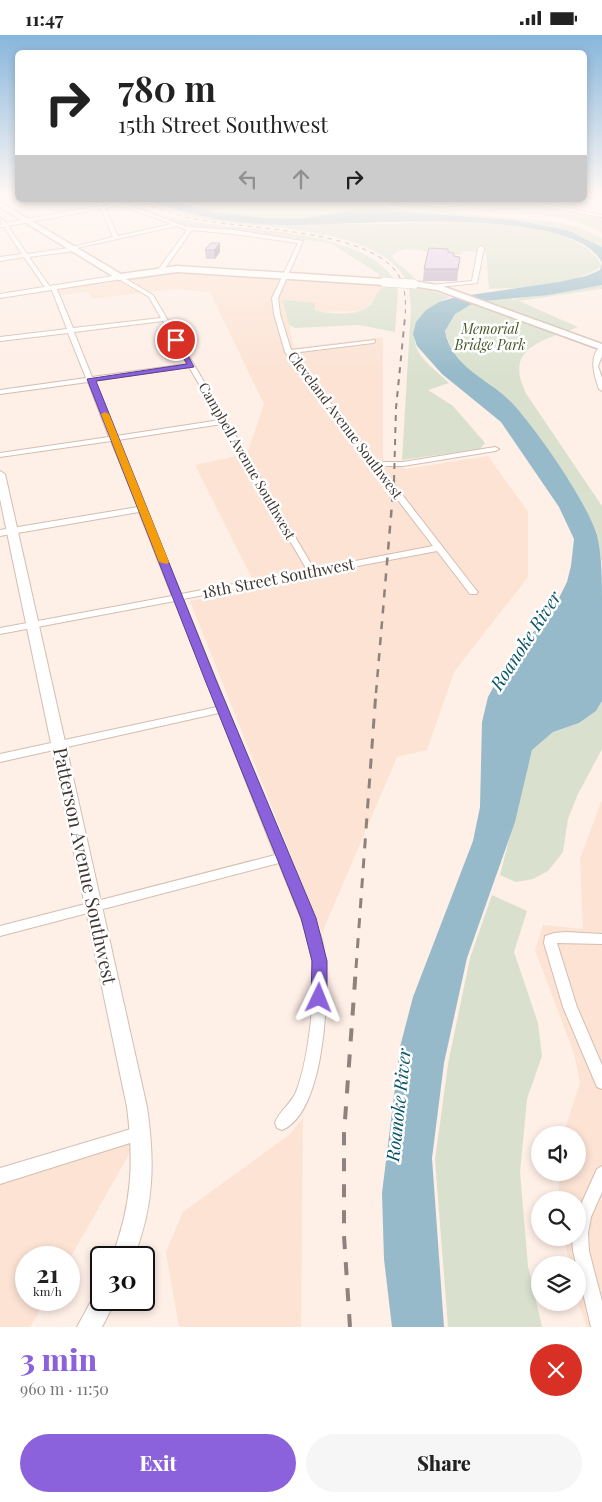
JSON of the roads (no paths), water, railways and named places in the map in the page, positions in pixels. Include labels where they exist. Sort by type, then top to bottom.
[{"type":"main road","name":"Campbell Avenue Southwest","points":[[81,253],[119,277]]},
{"type":"main road","points":[[0,296],[161,270],[414,284],[446,291],[602,347]]},
{"type":"main road","name":"Patterson Avenue Southwest","points":[[0,474],[6,532],[33,625],[142,1133],[145,1208],[128,1246]]},
{"type":"main road","points":[[94,1326],[100,1311]]},
{"type":"street","points":[[0,259],[37,253]]},
{"type":"street","points":[[161,270],[173,253]]},
{"type":"street","name":"Cleveland Avenue Southwest","points":[[295,253],[275,298],[277,314],[288,352],[473,592]]},
{"type":"street","points":[[431,287],[476,283],[480,253]]},
{"type":"street","points":[[26,255],[51,288],[72,330],[222,709],[284,857],[315,939],[320,980],[318,1016],[308,1081],[301,1097],[282,1123]]},
{"type":"street","name":"Campbell Avenue Southwest","points":[[119,277],[148,294],[192,365],[223,422],[312,572]]},
{"type":"street","points":[[0,339],[164,319]]},
{"type":"street","points":[[288,352],[373,341]]},
{"type":"street","points":[[602,347],[596,365],[602,389]]},
{"type":"street","points":[[0,391],[192,365]]},
{"type":"street","points":[[0,455],[223,422]]},
{"type":"street","points":[[373,464],[404,464],[495,449]]},
{"type":"street","points":[[6,532],[143,509]]},
{"type":"street","name":"18th Street Southwest","points":[[0,631],[438,548]]},
{"type":"street","points":[[0,758],[222,709]]},
{"type":"street","points":[[0,931],[284,857]]},
{"type":"street","points":[[602,939],[592,941],[557,937],[550,940],[550,943],[570,1007],[602,1082]]},
{"type":"street","points":[[0,1176],[142,1133]]},
{"type":"street","points":[[600,1327],[581,1251],[580,1233],[583,1217],[602,1174]]},
{"type":"water","points":[[592,253],[602,253],[602,263]]},
{"type":"water","name":"Roanoke River","points":[[602,263],[602,285],[548,295],[484,301],[470,305],[455,314],[445,331],[455,355],[473,372],[504,395],[535,432],[572,485],[591,520],[597,535],[600,551],[602,701],[596,711],[579,723],[553,732],[532,750],[515,822],[467,958],[444,1063],[432,1158],[444,1327],[392,1327],[384,1259],[382,1193],[400,1047],[413,997],[473,841],[480,807],[482,722],[488,697],[510,656],[551,614],[567,582],[574,539],[559,507],[501,422],[442,374],[417,346],[413,334],[416,322],[426,310],[439,302],[456,297],[559,282],[586,276],[600,270]]},
{"type":"railway","points":[[371,253],[382,259],[401,279],[404,290],[405,317]]},
{"type":"railway","points":[[394,481],[396,408],[405,317]]},
{"type":"railway","points":[[376,693],[394,480]]},
{"type":"railway","points":[[356,968],[376,691]]},
{"type":"railway","points":[[350,1327],[344,1236],[344,1134],[356,967]]},
{"type":"park label","name":"Memorial Bridge Park","points":[[490,337]]}]
